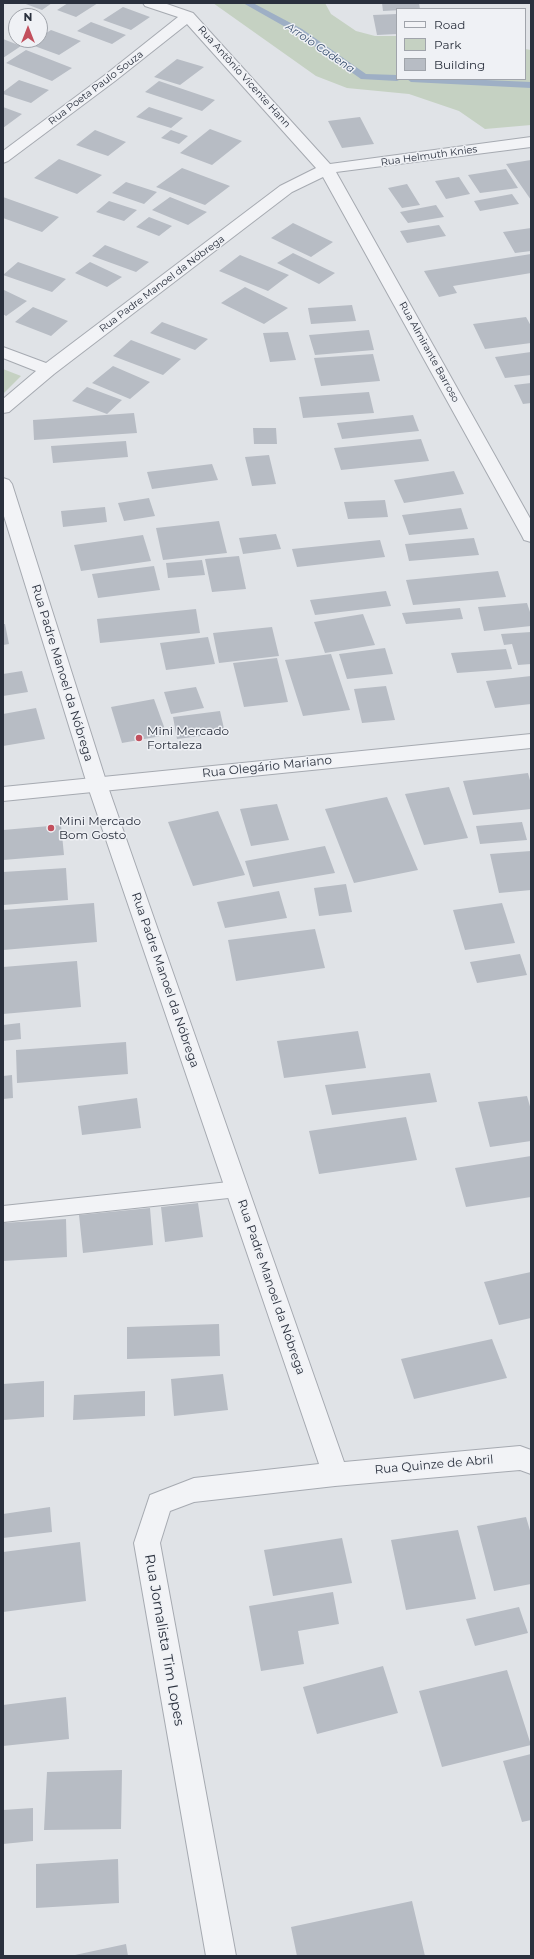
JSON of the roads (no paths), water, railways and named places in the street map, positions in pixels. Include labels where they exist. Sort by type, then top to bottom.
[{"type":"street","name":"Rua Antônio Vicente Hann","points":[[150,3],[188,16],[326,169]]},
{"type":"street","name":"Rua Poeta Paulo Souza","points":[[3,158],[110,78],[188,16]]},
{"type":"street","name":"Rua Helmuth Knies","points":[[326,169],[531,142]]},
{"type":"street","name":"Rua Padre Manoel da Nóbrega","points":[[3,408],[48,370],[179,272],[286,189],[326,169]]},
{"type":"street","name":"Rua Almirante Barroso","points":[[326,169],[531,536]]},
{"type":"street","points":[[3,352],[48,370]]},
{"type":"street","name":"Rua Padre Manoel da Nóbrega","points":[[3,484],[97,784],[238,1189],[335,1474]]},
{"type":"street","name":"Rua Olegário Mariano","points":[[3,794],[531,741]]},
{"type":"street","name":"Rua Quinze de Abril","points":[[335,1474],[520,1458],[531,1462]]},
{"type":"street","name":"Rua Jornalista Tim Lopes","points":[[221,1956],[146,1543],[159,1503],[180,1495],[194,1490],[335,1474]]},
{"type":"lane","points":[[3,1214],[238,1189]]},
{"type":"waterway","name":"Arroio Cadena","points":[[247,3],[299,31],[364,77],[396,78]]},
{"type":"waterway","name":"Arroio Cadena","points":[[431,80],[531,85]]},
{"type":"place","name":"Mini Mercado Fortaleza","points":[[139,738]]},
{"type":"place","name":"Mini Mercado Bom Gosto","points":[[51,828]]}]
